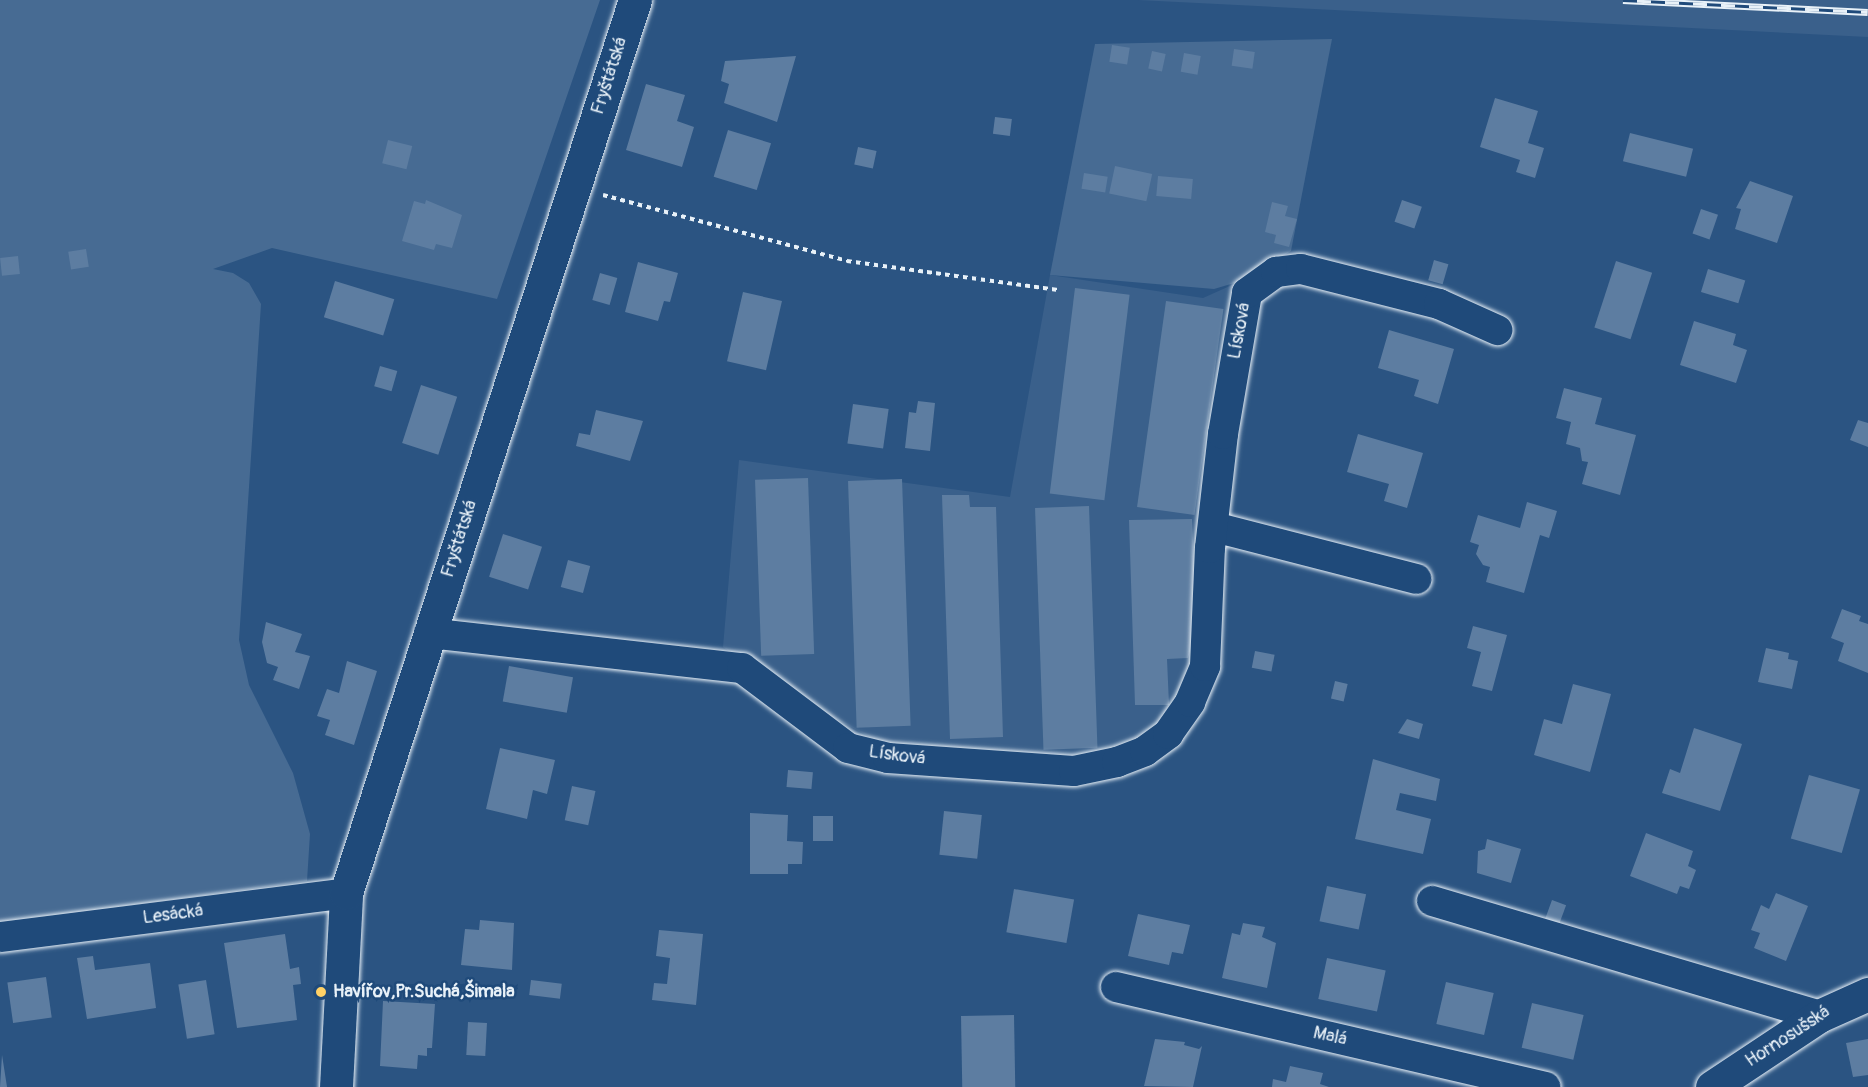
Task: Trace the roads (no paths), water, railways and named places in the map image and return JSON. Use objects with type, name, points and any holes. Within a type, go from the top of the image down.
[{"type":"street","name":"Fryštátská","points":[[336,1087],[346,893],[635,0]]},
{"type":"street","name":"Lísková","points":[[429,633],[742,668],[849,748],[888,758],[1074,771],[1117,762],[1146,750],[1168,734],[1190,702],[1205,666],[1214,527],[1239,328],[1247,293],[1260,281],[1276,272],[1301,269],[1439,304],[1497,330]]},
{"type":"street","points":[[1214,527],[1416,579]]},
{"type":"street","name":"Lesácká","points":[[0,937],[346,893]]},
{"type":"street","points":[[1432,901],[1819,1016]]},
{"type":"street","name":"Malá","points":[[1116,987],[1545,1087]]},
{"type":"street","name":"Hornosušská","points":[[1720,1084],[1819,1016],[1868,994]]},
{"type":"railway","points":[[1623,0],[1868,12]]},
{"type":"place","name":"Havířov,Pr.Suchá,Šimala","points":[[321,992]]}]
